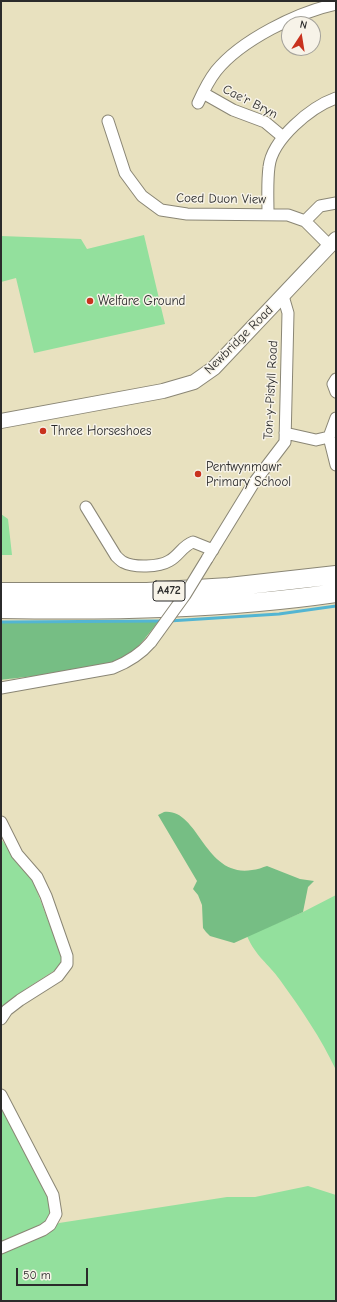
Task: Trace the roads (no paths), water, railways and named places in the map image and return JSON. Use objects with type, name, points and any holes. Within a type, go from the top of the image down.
[{"type":"main road","name":"A472","points":[[1,592],[147,592],[229,588],[336,575]]},
{"type":"main road","name":"A472","points":[[1,609],[110,609],[189,606],[304,598],[336,593]]},
{"type":"street","name":"Cae'r Bryn","points":[[284,137],[265,122],[200,98],[217,70],[247,43],[285,22],[336,4]]},
{"type":"street","name":"Cae'r Bryn","points":[[268,214],[269,166],[274,149],[298,123],[322,103],[336,98]]},
{"type":"street","name":"Coed Duon View","points":[[108,121],[125,173],[142,196],[161,210],[187,214],[288,215],[305,222],[333,242]]},
{"type":"street","points":[[305,222],[320,206],[336,204]]},
{"type":"street","name":"Newbridge Road","points":[[1,421],[163,391],[194,382],[214,368],[333,242]]},
{"type":"street","name":"Ton-y-Pistyll Road","points":[[1,688],[113,668],[141,653],[151,642],[185,595],[253,484],[285,442],[288,312],[283,296]]},
{"type":"street","points":[[336,379],[333,384],[336,392]]},
{"type":"street","points":[[336,418],[329,437],[336,466]]},
{"type":"street","points":[[285,433],[316,440],[329,437]]},
{"type":"street","points":[[86,506],[116,556],[123,562],[134,565],[161,565],[171,560],[185,544],[193,542],[210,554]]},
{"type":"street","points":[[1,822],[18,854],[37,877],[46,896],[67,956],[67,964],[58,976],[20,1000],[1,1019]]},
{"type":"street","points":[[1,1095],[53,1195],[56,1214],[50,1225],[43,1230],[1,1248]]},
{"type":"waterway","points":[[169,621],[279,614],[336,606]]},
{"type":"waterway","points":[[1,622],[163,621]]},
{"type":"place","name":"Welfare Ground","points":[[90,301]]},
{"type":"place","name":"Three Horseshoes","points":[[43,431]]},
{"type":"place","name":"Pentwynmawr Primary School","points":[[198,474]]}]
